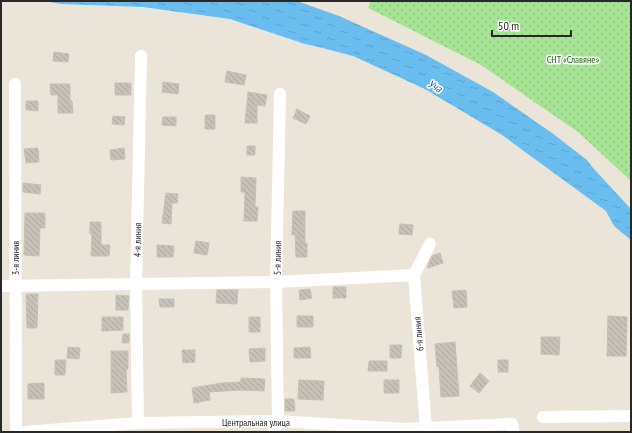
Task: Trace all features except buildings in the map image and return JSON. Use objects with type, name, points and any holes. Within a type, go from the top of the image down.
[{"type":"street","name":"4-я линия","points":[[138,423],[136,284],[141,56]]},
{"type":"street","name":"3-я линия","points":[[15,84],[16,432]]},
{"type":"street","name":"5-я линия","points":[[276,427],[276,282],[280,94]]},
{"type":"street","points":[[1,286],[276,282],[414,275],[430,244]]},
{"type":"street","name":"6-я линия","points":[[414,275],[426,429]]},
{"type":"street","points":[[543,416],[631,416]]},
{"type":"street","name":"Центральная улица","points":[[25,432],[138,423],[170,428],[276,427],[405,430],[512,428]]},
{"type":"green space","name":"СНТ «Славяне»","points":[[371,1],[631,1],[631,181],[578,132],[481,65],[368,8]]},
{"type":"water","name":"Уча","points":[[43,1],[297,1],[339,16],[426,55],[493,92],[552,133],[587,160],[631,209],[631,240],[614,226],[606,211],[502,135],[425,89],[353,56],[305,44],[230,19],[143,7],[62,4]]}]
